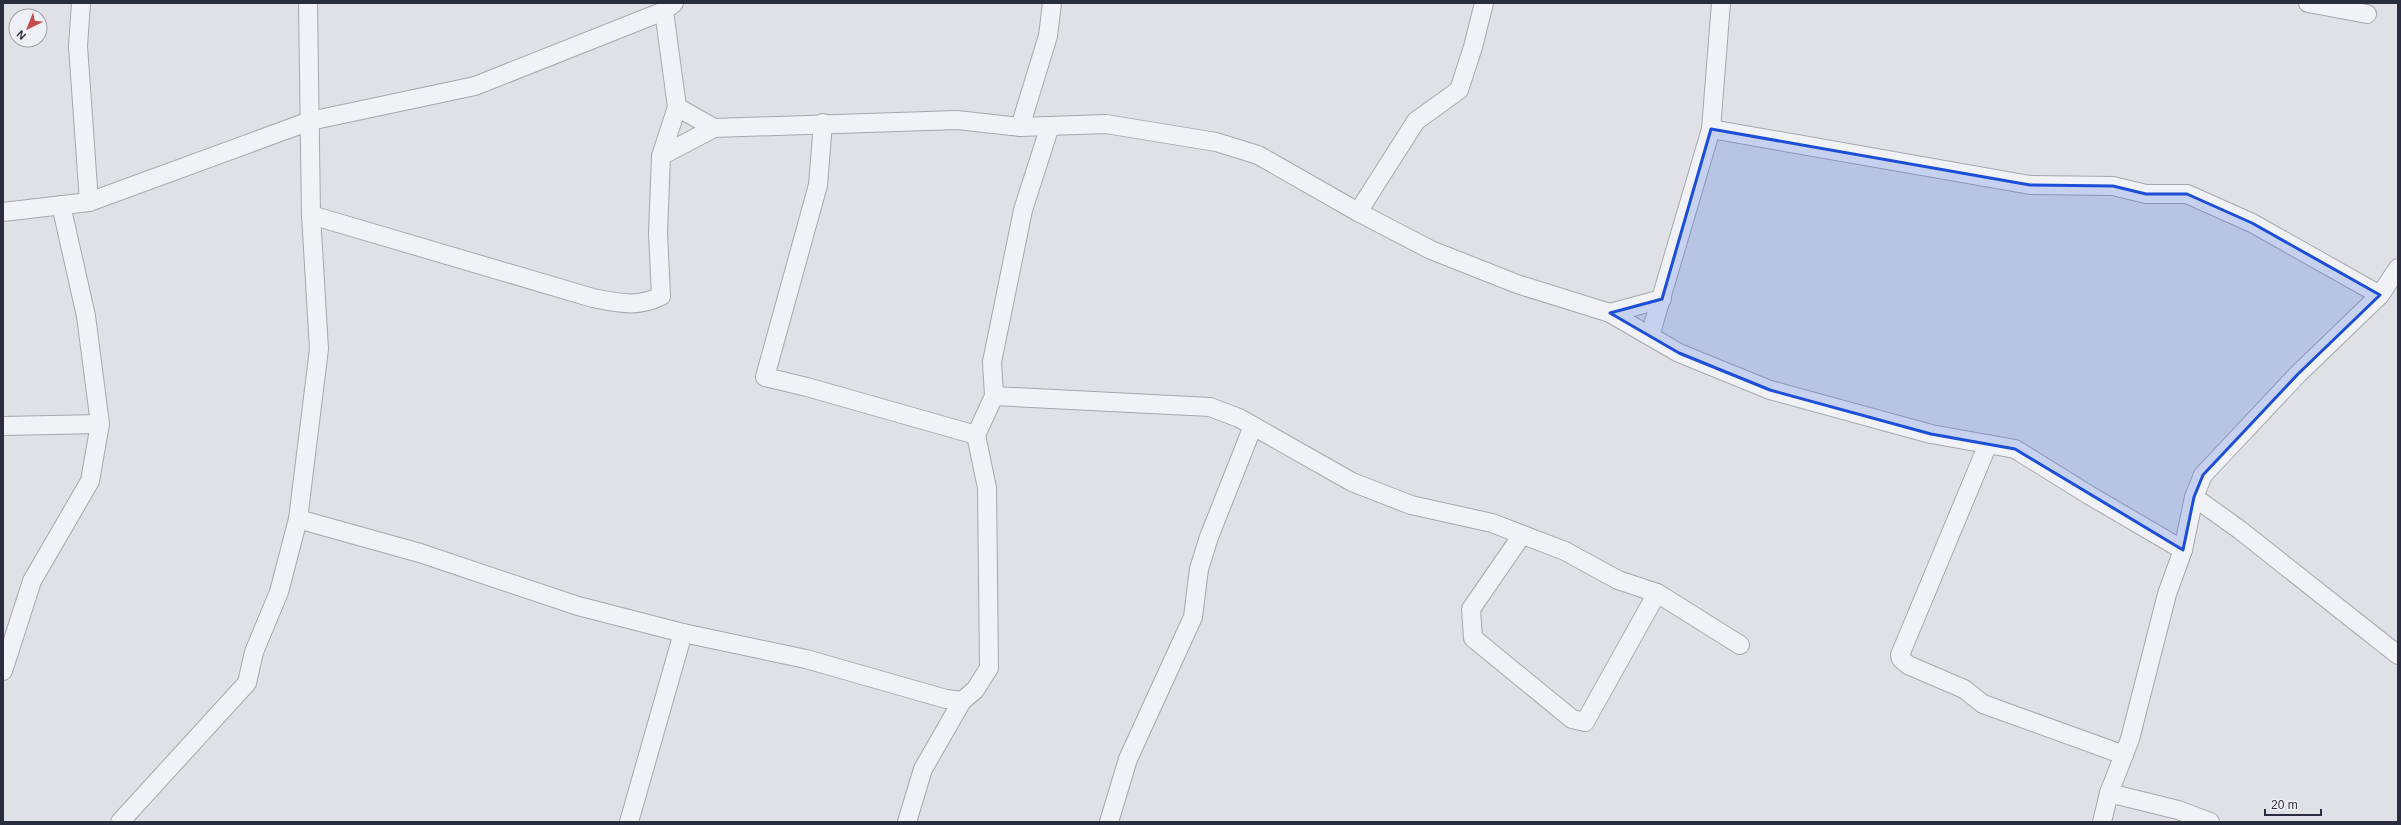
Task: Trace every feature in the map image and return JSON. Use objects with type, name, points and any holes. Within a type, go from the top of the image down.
[{"type":"street","points":[[81,3],[78,46],[89,202]]},
{"type":"street","points":[[120,822],[247,683],[254,652],[279,592],[298,519],[319,349],[311,215],[308,3]]},
{"type":"street","points":[[1020,127],[1048,36],[1052,3]]},
{"type":"street","points":[[1358,212],[1416,121],[1459,90],[1473,47],[1484,3]]},
{"type":"street","points":[[1650,336],[1711,129],[1721,3]]},
{"type":"street","points":[[2308,3],[2367,14]]},
{"type":"street","points":[[3,212],[89,202],[310,121],[475,86],[669,7],[677,107],[661,156],[658,233],[661,296],[646,303],[621,303],[593,298],[311,215]]},
{"type":"street","points":[[677,107],[714,128],[738,129],[823,123],[957,120],[1020,127],[1106,124],[1216,142],[1258,155],[1358,212],[1431,250],[1517,284],[1610,313],[1679,353],[1770,390],[1931,434],[2014,449],[2028,456],[2088,495],[2183,550]]},
{"type":"street","points":[[823,123],[818,185],[765,377],[806,387],[976,435]]},
{"type":"street","points":[[907,822],[923,769],[962,701],[975,690],[989,668],[987,488],[976,435],[994,396],[992,362],[996,339],[1023,210],[1050,126]]},
{"type":"street","points":[[661,156],[714,128]]},
{"type":"street","points":[[1711,129],[2030,184],[2112,186],[2146,194],[2186,194],[2252,223],[2380,295]]},
{"type":"street","points":[[3,671],[32,581],[90,481],[100,424],[86,316],[61,206]]},
{"type":"street","points":[[2102,822],[2109,793],[2124,755],[2167,594],[2183,550],[2194,497],[2203,475],[2298,374],[2380,295],[2398,268]]},
{"type":"street","points":[[1610,313],[1662,298]]},
{"type":"street","points":[[994,396],[1210,407],[1252,426],[1352,482],[1411,505],[1492,523],[1565,551],[1618,580],[1657,593],[1740,645]]},
{"type":"street","points":[[3,426],[100,424]]},
{"type":"street","points":[[1109,822],[1128,760],[1193,617],[1199,569],[1252,426]]},
{"type":"street","points":[[1988,444],[1900,655],[1901,659],[1908,665],[1964,690],[1983,704],[2124,755]]},
{"type":"street","points":[[2194,497],[2240,530],[2398,655]]},
{"type":"street","points":[[298,519],[420,553],[578,606],[682,633],[806,659],[946,699],[962,701]]},
{"type":"street","points":[[1522,535],[1471,609],[1473,638],[1572,719],[1585,722],[1657,593]]},
{"type":"street","points":[[629,822],[682,633]]},
{"type":"street","points":[[2109,793],[2178,810],[2210,822]]},
{"type":"highlighted area","points":[[1711,129],[2030,185],[2113,186],[2146,194],[2187,194],[2252,223],[2380,295],[2298,374],[2203,475],[2194,497],[2183,550],[2015,449],[1931,434],[1770,390],[1679,353],[1610,313],[1662,299]]}]
